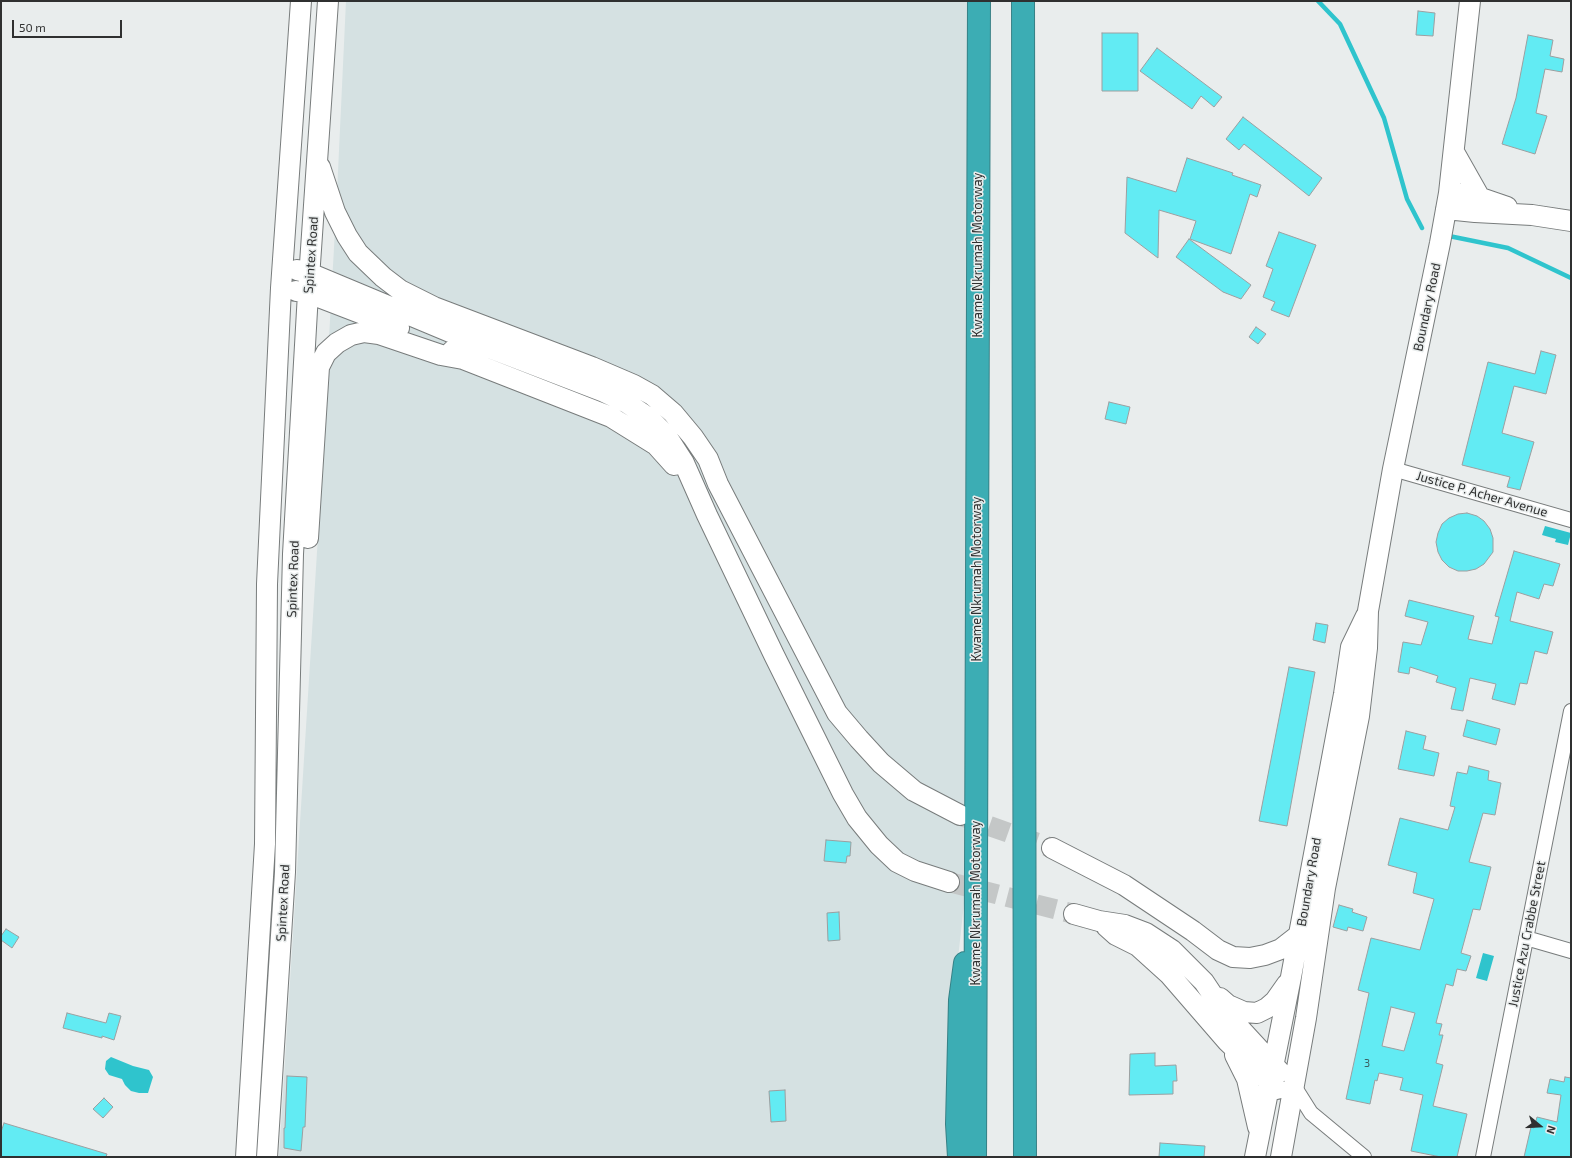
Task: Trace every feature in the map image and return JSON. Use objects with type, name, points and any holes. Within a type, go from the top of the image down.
[{"type":"highway","name":"Kwame Nkrumah Motorway","points":[[975,1157],[979,1]]},
{"type":"highway","points":[[1023,1],[1025,1157]]},
{"type":"highway","points":[[959,1157],[957,1124],[960,1000],[968,937],[976,911]]},
{"type":"main road","name":"Spintex Road","points":[[246,1157],[265,844],[267,584],[281,288],[301,1]]},
{"type":"main road","name":"Spintex Road","points":[[267,1157],[285,872],[293,554],[309,273],[328,1]]},
{"type":"main road","name":"Boundary Road","points":[[1281,1157],[1306,1018],[1325,888],[1359,716],[1367,648],[1368,611],[1393,469],[1447,201],[1454,152],[1470,1]]},
{"type":"main road","points":[[1454,152],[1478,205]]},
{"type":"main road","points":[[318,158],[335,212],[347,236],[358,253],[383,277],[400,290],[434,307],[634,385],[652,395],[673,414],[693,437],[708,460],[718,484],[838,713],[881,763],[914,791],[960,815]]},
{"type":"main road","points":[[1447,201],[1472,195],[1478,205]]},
{"type":"main road","points":[[1442,230],[1478,205],[1571,221]]},
{"type":"main road","points":[[283,267],[309,273],[479,344],[604,392],[627,403],[649,418],[666,435],[684,464],[843,794],[857,818],[879,846],[897,862],[915,871],[949,882]]},
{"type":"main road","points":[[281,288],[308,293],[444,346],[463,359],[611,417],[656,445],[695,489]]},
{"type":"main road","points":[[290,686],[302,622],[319,367],[326,353],[337,343],[351,335],[364,332],[379,334],[441,356],[463,359]]},
{"type":"main road","points":[[745,593],[755,555]]},
{"type":"main road","name":"Boundary Road","points":[[1255,1157],[1271,1073],[1292,977],[1344,694],[1351,646],[1368,611]]},
{"type":"main road","points":[[1052,848],[1124,884],[1218,950],[1233,957],[1250,958],[1265,955],[1281,949],[1299,934]]},
{"type":"main road","points":[[1074,914],[1099,921],[1125,925],[1146,933],[1172,950],[1204,982],[1222,1009],[1271,1073],[1292,1095]]},
{"type":"main road","points":[[1099,921],[1116,935],[1138,946],[1170,974],[1227,1041],[1247,1079],[1259,1134]]},
{"type":"main road","points":[[1210,990],[1228,1005],[1244,1012],[1257,1013],[1267,1008],[1275,1001],[1292,977]]},
{"type":"main road","points":[[1227,1041],[1271,1073]]},
{"type":"street","name":"Justice P. Acher Avenue","points":[[1393,469],[1571,520]]},
{"type":"street","name":"Justice Azu Crabbe Street","points":[[1483,1157],[1526,938],[1568,738],[1571,711]]},
{"type":"street","points":[[1526,938],[1571,951]]},
{"type":"street","points":[[1292,1095],[1364,1157]]},
{"type":"shaded area","points":[[346,1],[973,1],[971,839],[952,1014],[950,1157],[279,1157],[319,520]]},
{"type":"water","points":[[1545,526],[1571,533],[1568,545],[1555,542],[1556,539],[1542,535]]},
{"type":"water","points":[[1483,953],[1494,956],[1487,981],[1476,978]]},
{"type":"water","points":[[111,1057],[133,1066],[149,1070],[153,1077],[148,1093],[131,1091],[122,1079],[109,1075],[105,1069],[106,1061]]},
{"type":"building","points":[[1418,11],[1435,13],[1433,36],[1416,35]]},
{"type":"building","points":[[1102,33],[1138,33],[1138,91],[1102,91]]},
{"type":"building","points":[[1528,35],[1553,40],[1550,56],[1564,59],[1562,72],[1545,69],[1536,113],[1547,116],[1535,154],[1502,144],[1516,98]]},
{"type":"building","points":[[1157,48],[1222,97],[1214,107],[1201,96],[1192,109],[1140,71]]},
{"type":"building","points":[[1243,117],[1322,178],[1309,196],[1244,144],[1239,150],[1226,139]]},
{"type":"building","points":[[1187,158],[1233,173],[1232,175],[1261,185],[1257,197],[1250,194],[1231,254],[1190,239],[1196,221],[1159,210],[1158,258],[1125,233],[1127,177],[1176,192]]},
{"type":"building","points":[[1279,232],[1316,245],[1289,317],[1271,310],[1275,302],[1263,297],[1273,269],[1266,266]]},
{"type":"building","points":[[1189,239],[1251,285],[1241,299],[1223,292],[1176,257]]},
{"type":"building","points":[[1256,327],[1266,334],[1258,344],[1249,337]]},
{"type":"building","points":[[1541,351],[1556,355],[1546,394],[1514,386],[1502,433],[1534,442],[1520,490],[1507,487],[1510,477],[1462,465],[1488,362],[1535,374]]},
{"type":"building","points":[[1109,402],[1130,407],[1126,424],[1105,419]]},
{"type":"building","points":[[1467,513],[1477,516],[1484,521],[1490,529],[1493,538],[1493,552],[1484,564],[1476,569],[1458,571],[1449,567],[1442,560],[1438,552],[1436,542],[1442,524],[1449,518],[1458,514]]},
{"type":"building","points":[[1514,551],[1560,564],[1553,586],[1544,584],[1539,599],[1517,592],[1510,621],[1553,632],[1547,654],[1535,651],[1527,684],[1520,683],[1515,705],[1492,699],[1496,684],[1470,678],[1463,711],[1451,709],[1456,688],[1436,682],[1438,676],[1410,667],[1409,674],[1398,672],[1403,642],[1421,645],[1428,622],[1405,616],[1409,600],[1474,616],[1468,639],[1492,644],[1499,617],[1495,616]]},
{"type":"building","points":[[1316,623],[1328,625],[1325,643],[1313,640]]},
{"type":"building","points":[[1289,667],[1315,672],[1287,826],[1259,821]]},
{"type":"building","points":[[1467,720],[1500,729],[1496,745],[1463,736]]},
{"type":"building","points":[[1406,731],[1426,736],[1423,749],[1439,753],[1434,776],[1398,769]]},
{"type":"building","points":[[1469,766],[1489,771],[1488,780],[1501,783],[1495,815],[1483,813],[1469,862],[1491,867],[1480,910],[1473,909],[1461,953],[1471,956],[1466,971],[1457,969],[1453,986],[1446,984],[1436,1023],[1442,1024],[1439,1035],[1443,1035],[1436,1063],[1443,1065],[1433,1106],[1467,1114],[1457,1157],[1441,1157],[1411,1151],[1423,1095],[1400,1090],[1403,1078],[1379,1073],[1377,1081],[1375,1080],[1370,1104],[1346,1099],[1369,993],[1358,990],[1371,938],[1420,950],[1434,899],[1413,893],[1417,873],[1388,865],[1400,818],[1448,830],[1455,807],[1450,806],[1457,772],[1467,774]],"holes":[[[1391,1007],[1415,1013],[1404,1051],[1382,1046]]]},
{"type":"building","points":[[826,840],[851,842],[850,856],[847,856],[846,863],[824,861]]},
{"type":"building","points":[[1339,905],[1353,909],[1352,912],[1367,917],[1363,931],[1348,927],[1347,931],[1333,927]]},
{"type":"building","points":[[839,912],[840,940],[828,941],[827,913]]},
{"type":"building","points":[[6,929],[19,937],[12,948],[1,940],[1,936]]},
{"type":"building","points":[[67,1013],[106,1023],[109,1013],[121,1016],[114,1040],[63,1028]]},
{"type":"building","points":[[1155,1053],[1155,1066],[1176,1065],[1177,1081],[1173,1081],[1173,1094],[1129,1095],[1130,1054]]},
{"type":"building","points":[[287,1076],[307,1077],[305,1127],[303,1127],[301,1151],[284,1148]]},
{"type":"building","points":[[1565,1077],[1571,1078],[1571,1157],[1524,1157],[1531,1127],[1534,1128],[1537,1117],[1557,1122],[1561,1095],[1547,1093],[1550,1079],[1564,1082]]},
{"type":"building","points":[[785,1090],[786,1121],[771,1122],[769,1091]]},
{"type":"building","points":[[104,1098],[113,1107],[103,1118],[93,1109]]},
{"type":"building","points":[[4,1123],[107,1154],[106,1157],[1,1157],[1,1132]]},
{"type":"building","points":[[1160,1143],[1205,1146],[1204,1157],[1159,1157]]},
{"type":"waterway","points":[[1318,1],[1340,24],[1384,118],[1407,199],[1422,228]]},
{"type":"waterway","points":[[1449,236],[1508,248],[1571,278]]},
{"type":"tunnel","points":[[961,816],[1052,848]]},
{"type":"tunnel","points":[[949,882],[1074,914]]}]
